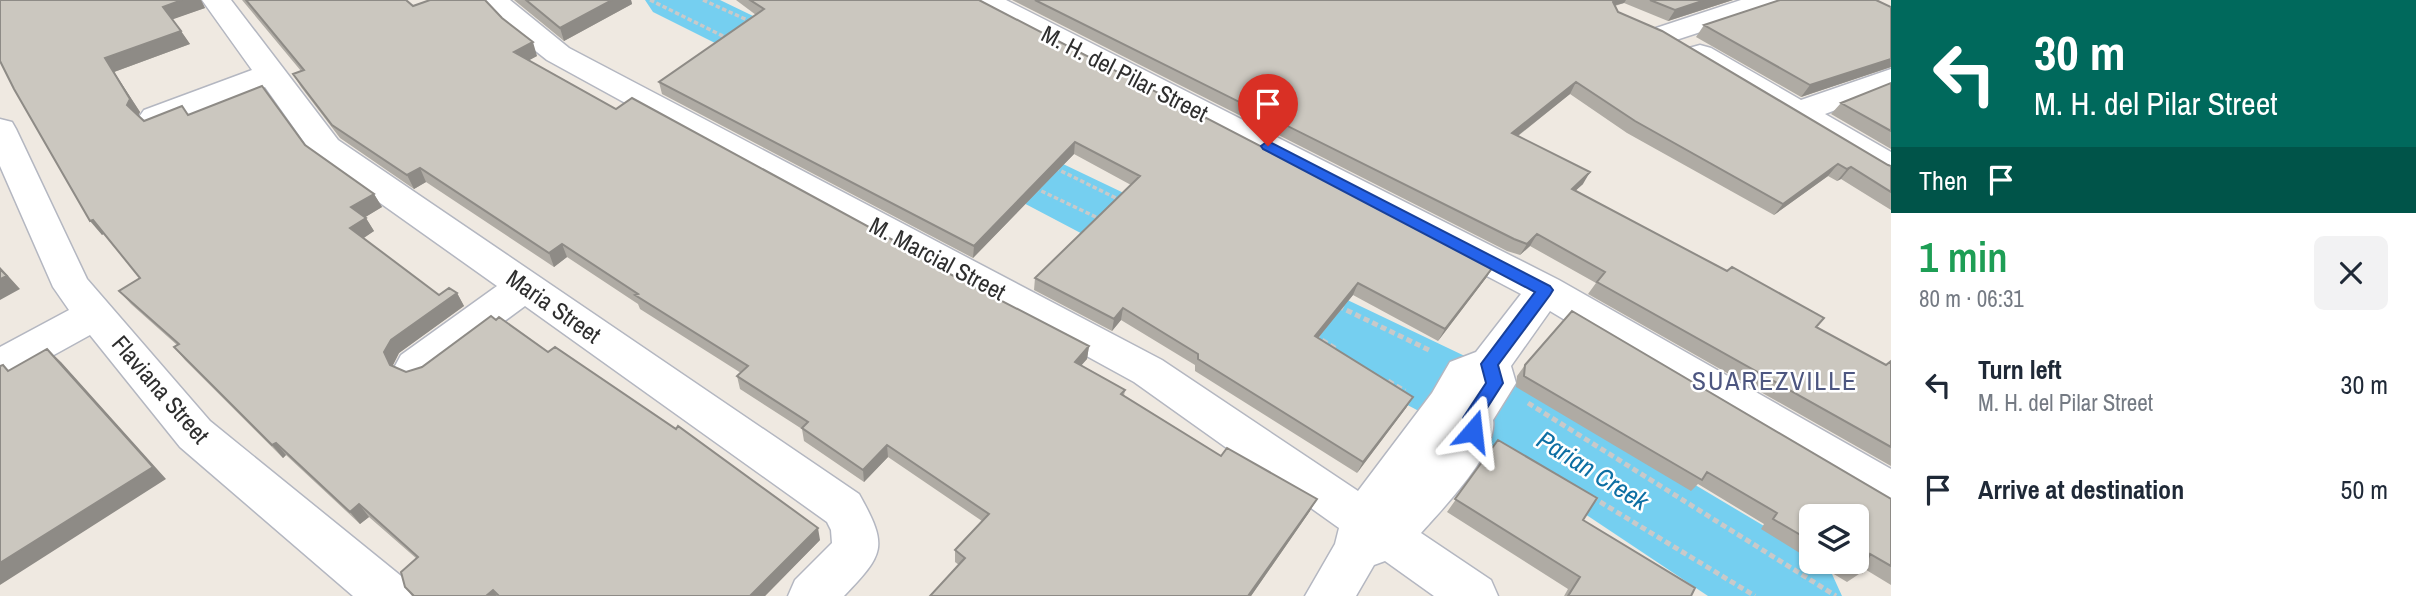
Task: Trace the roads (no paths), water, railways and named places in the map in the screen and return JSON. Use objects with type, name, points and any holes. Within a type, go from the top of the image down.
[{"type":"street","name":"Maria Street","points":[[216,0],[326,148],[844,508],[855,528],[856,551],[812,596]]},
{"type":"street","name":"M. Marcial Street","points":[[494,0],[518,23],[558,54],[1148,371],[1371,533],[1474,596]]},
{"type":"street","points":[[1770,0],[1655,29],[1891,167]]},
{"type":"street","name":"M. H. del Pilar Street","points":[[996,2],[1545,290],[1891,492]]},
{"type":"street","points":[[155,117],[271,74]]},
{"type":"street","points":[[1800,112],[1891,78]]},
{"type":"street","name":"Flaviana Street","points":[[5,152],[72,287],[195,434],[389,596]]},
{"type":"street","points":[[415,366],[524,286]]},
{"type":"street","points":[[1329,596],[1371,533],[1452,467],[1473,431],[1471,389],[1545,290]]},
{"type":"street","points":[[0,366],[95,314]]},
{"type":"waterway","name":"Parian Creek","points":[[674,0],[831,77]]},
{"type":"waterway","name":"Parian Creek","points":[[947,135],[1505,415],[1792,596]]},
{"type":"district","name":"SUAREZVILLE","points":[[1775,380]]}]
